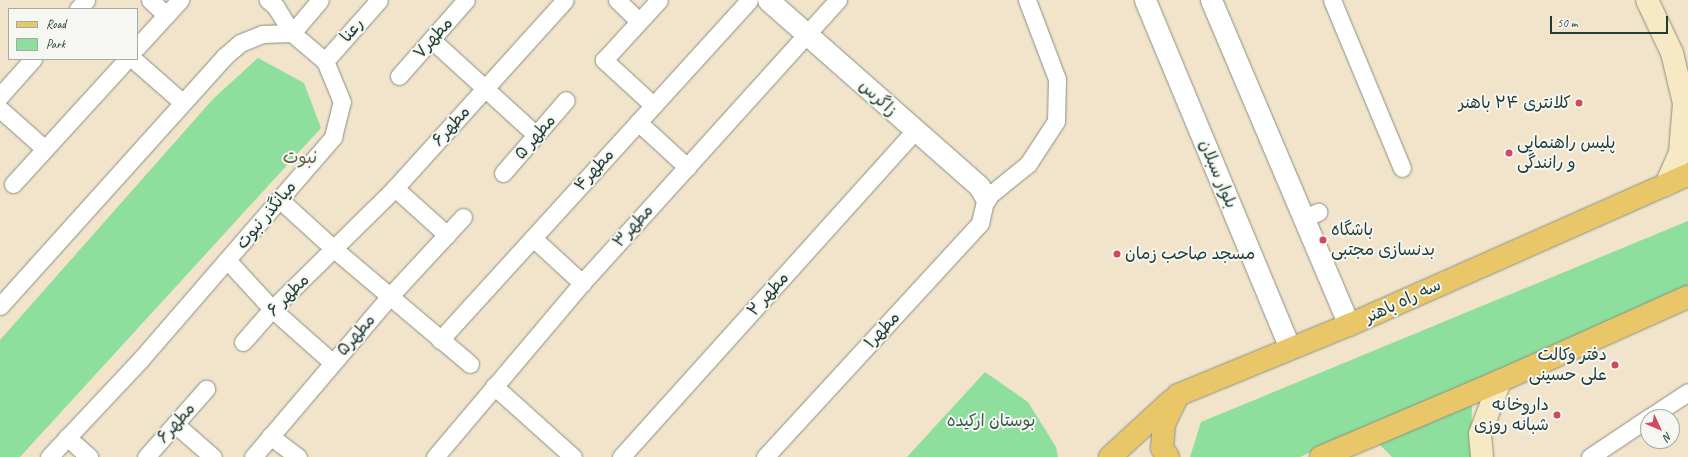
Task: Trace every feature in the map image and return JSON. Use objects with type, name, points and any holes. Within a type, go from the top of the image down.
[{"type":"main road","points":[[1647,0],[1672,53],[1686,105],[1680,153],[1666,185]]},
{"type":"main road","name":"سه راه باهنر","points":[[1110,457],[1178,395],[1349,325],[1688,175]]},
{"type":"main road","points":[[1331,455],[1688,297]]},
{"type":"main road","points":[[1482,457],[1480,434],[1500,381]]},
{"type":"main road","points":[[1168,457],[1162,448],[1164,424],[1178,395]]},
{"type":"street","points":[[150,0],[166,15]]},
{"type":"street","points":[[138,47],[180,0]]},
{"type":"street","name":"میانگذر نبوت","points":[[48,457],[141,359],[333,137],[342,102],[325,61],[292,33],[276,7],[268,0]]},
{"type":"street","points":[[0,306],[224,57],[240,43],[262,34],[292,33],[320,0]]},
{"type":"street","name":"رعنا","points":[[325,61],[379,0]]},
{"type":"street","name":"مطهر۷","points":[[399,76],[466,0]]},
{"type":"street","name":"مطهر۶","points":[[334,249],[395,188],[565,0]]},
{"type":"street","points":[[617,0],[640,21]]},
{"type":"street","points":[[653,105],[604,60],[659,0]]},
{"type":"street","name":"مطهر۴","points":[[440,340],[749,0]]},
{"type":"street","name":"زاگرس","points":[[768,0],[979,186],[986,198]]},
{"type":"street","name":"مطهر۳","points":[[435,457],[582,283],[838,0]]},
{"type":"street","points":[[986,198],[1028,164],[1056,121],[1057,79],[1026,0]]},
{"type":"street","name":"بلوار سبلان","points":[[1145,0],[1290,348]]},
{"type":"street","points":[[1211,0],[1311,215],[1349,325]]},
{"type":"street","points":[[1332,0],[1402,168]]},
{"type":"street","points":[[432,40],[536,135]]},
{"type":"street","points":[[0,96],[32,60]]},
{"type":"street","points":[[13,184],[125,60]]},
{"type":"street","points":[[134,60],[182,102]]},
{"type":"street","name":"مطهر ۵","points":[[503,173],[566,100]]},
{"type":"street","points":[[0,109],[45,149]]},
{"type":"street","points":[[638,122],[687,167]]},
{"type":"street","name":"مطهر ۲","points":[[622,457],[915,131]]},
{"type":"street","points":[[395,188],[446,235]]},
{"type":"street","name":"مطهر۱","points":[[765,457],[980,223],[986,198]]},
{"type":"street","points":[[279,199],[389,297],[470,364]]},
{"type":"street","name":"مطهر۵","points":[[253,457],[332,362],[389,297],[463,217]]},
{"type":"street","points":[[533,238],[582,283]]},
{"type":"street","name":"مطهر ۶","points":[[243,342],[272,309],[334,249]]},
{"type":"street","points":[[227,260],[272,309],[332,362]]},
{"type":"street","points":[[494,386],[573,457]]},
{"type":"street","name":"مطهر۶","points":[[146,457],[206,389]]},
{"type":"street","points":[[1662,409],[1688,392]]},
{"type":"street","points":[[175,424],[213,457]]},
{"type":"street","points":[[1590,457],[1640,424]]},
{"type":"street","points":[[270,436],[298,457]]},
{"type":"street","points":[[68,437],[89,457]]},
{"type":"green space","points":[[258,58],[304,83],[321,128],[20,457],[0,457],[0,340],[213,99]]},
{"type":"green space","points":[[1688,221],[1688,292],[1353,433],[1300,457],[1190,457],[1201,422]]},
{"type":"green space","name":"بوستان ارکیده","points":[[985,372],[1028,402],[1056,447],[1058,457],[907,457]]},
{"type":"green space","points":[[1472,404],[1471,457],[1392,457],[1379,444]]},
{"type":"place","name":"کلانتری ۲۴ باهنر","points":[[1579,103]]},
{"type":"place","name":"پلیس راهنمایی و رانندگی","points":[[1509,153]]},
{"type":"place","name":"باشگاه بدنسازی مجتبی","points":[[1323,240]]},
{"type":"place","name":"مسجد صاحب زمان","points":[[1117,254]]},
{"type":"place","name":"دفتر وکالت علی حسینی","points":[[1615,365]]},
{"type":"place","name":"داروخانه شبانه روزی","points":[[1557,415]]},
{"type":"district","name":"نبوت","points":[[300,157]]}]
